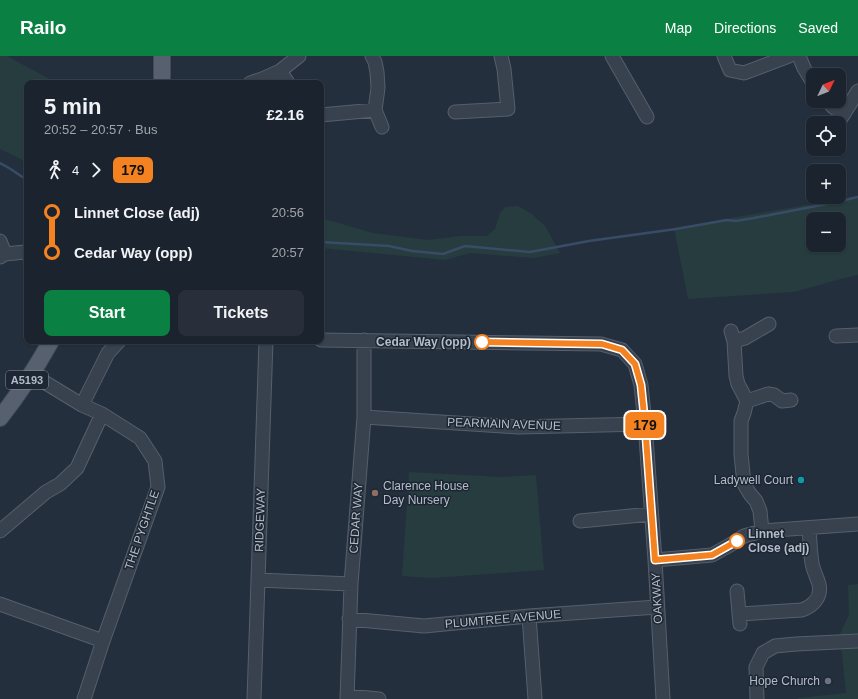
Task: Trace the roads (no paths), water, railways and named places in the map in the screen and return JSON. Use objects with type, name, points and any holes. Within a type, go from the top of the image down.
[{"type":"main road","points":[[162,56],[162,80]]},
{"type":"main road","name":"A5193","points":[[0,418],[15,399],[49,344]]},
{"type":"street","points":[[259,80],[280,71],[299,56]]},
{"type":"street","points":[[372,56],[377,72],[378,88],[375,110],[382,127]]},
{"type":"street","points":[[455,112],[508,109],[504,69],[501,56]]},
{"type":"street","points":[[612,56],[647,117]]},
{"type":"street","points":[[724,56],[730,70],[744,73],[789,56]]},
{"type":"street","points":[[799,56],[806,71]]},
{"type":"street","points":[[280,71],[286,80]]},
{"type":"street","points":[[842,116],[858,91]]},
{"type":"street","points":[[324,115],[375,110]]},
{"type":"street","points":[[0,241],[3,255],[24,252]]},
{"type":"street","points":[[762,531],[760,512],[756,502],[744,484],[741,421],[747,401],[738,384],[736,376],[732,336],[745,338],[766,330]]},
{"type":"street","points":[[836,336],[858,336]]},
{"type":"street","name":"OAKWAY","points":[[324,340],[602,344],[622,350],[635,364],[641,385],[655,560],[663,699]]},
{"type":"street","name":"CEDAR WAY","points":[[364,340],[364,417],[351,584],[347,697],[379,699]]},
{"type":"street","points":[[82,405],[108,353],[116,344]]},
{"type":"street","name":"RIDGEWAY","points":[[254,699],[266,344]]},
{"type":"street","name":"THE PYGHTLE","points":[[31,374],[82,405],[102,414],[140,438],[155,461],[158,487],[84,699]]},
{"type":"street","points":[[747,401],[768,394],[774,395],[782,401],[791,400]]},
{"type":"street","points":[[0,531],[46,492],[60,484],[77,468],[102,414]]},
{"type":"street","name":"PEARMAIN AVENUE","points":[[364,417],[518,427],[645,424]]},
{"type":"street","points":[[580,521],[651,514]]},
{"type":"street","points":[[655,560],[712,555],[730,546],[744,536],[762,531],[858,524]]},
{"type":"street","points":[[737,591],[739,619],[802,610],[809,607],[816,601],[819,593],[819,585],[812,564],[809,528]]},
{"type":"street","points":[[258,580],[351,584]]},
{"type":"street","points":[[0,604],[103,641]]},
{"type":"street","name":"PLUMTREE AVENUE","points":[[349,619],[424,626],[529,616],[657,607]]},
{"type":"street","points":[[529,616],[535,699]]},
{"type":"street","points":[[757,699],[756,667],[763,653],[775,646],[858,641]]},
{"type":"waterway","points":[[0,163],[24,178]]},
{"type":"waterway","points":[[324,242],[389,246],[412,251],[443,254],[465,246],[530,252],[589,241],[676,229],[727,220],[736,221],[754,218],[858,197]]},
{"type":"place","name":"Cedar Way (opp)","points":[[482,342]]},
{"type":"place","name":"Ladywell Court","points":[[801,480]]},
{"type":"place","name":"Clarence House Day Nursery","points":[[375,493]]},
{"type":"place","name":"Linnet Close (adj)","points":[[737,541]]},
{"type":"place","name":"Hope Church","points":[[828,681]]}]
